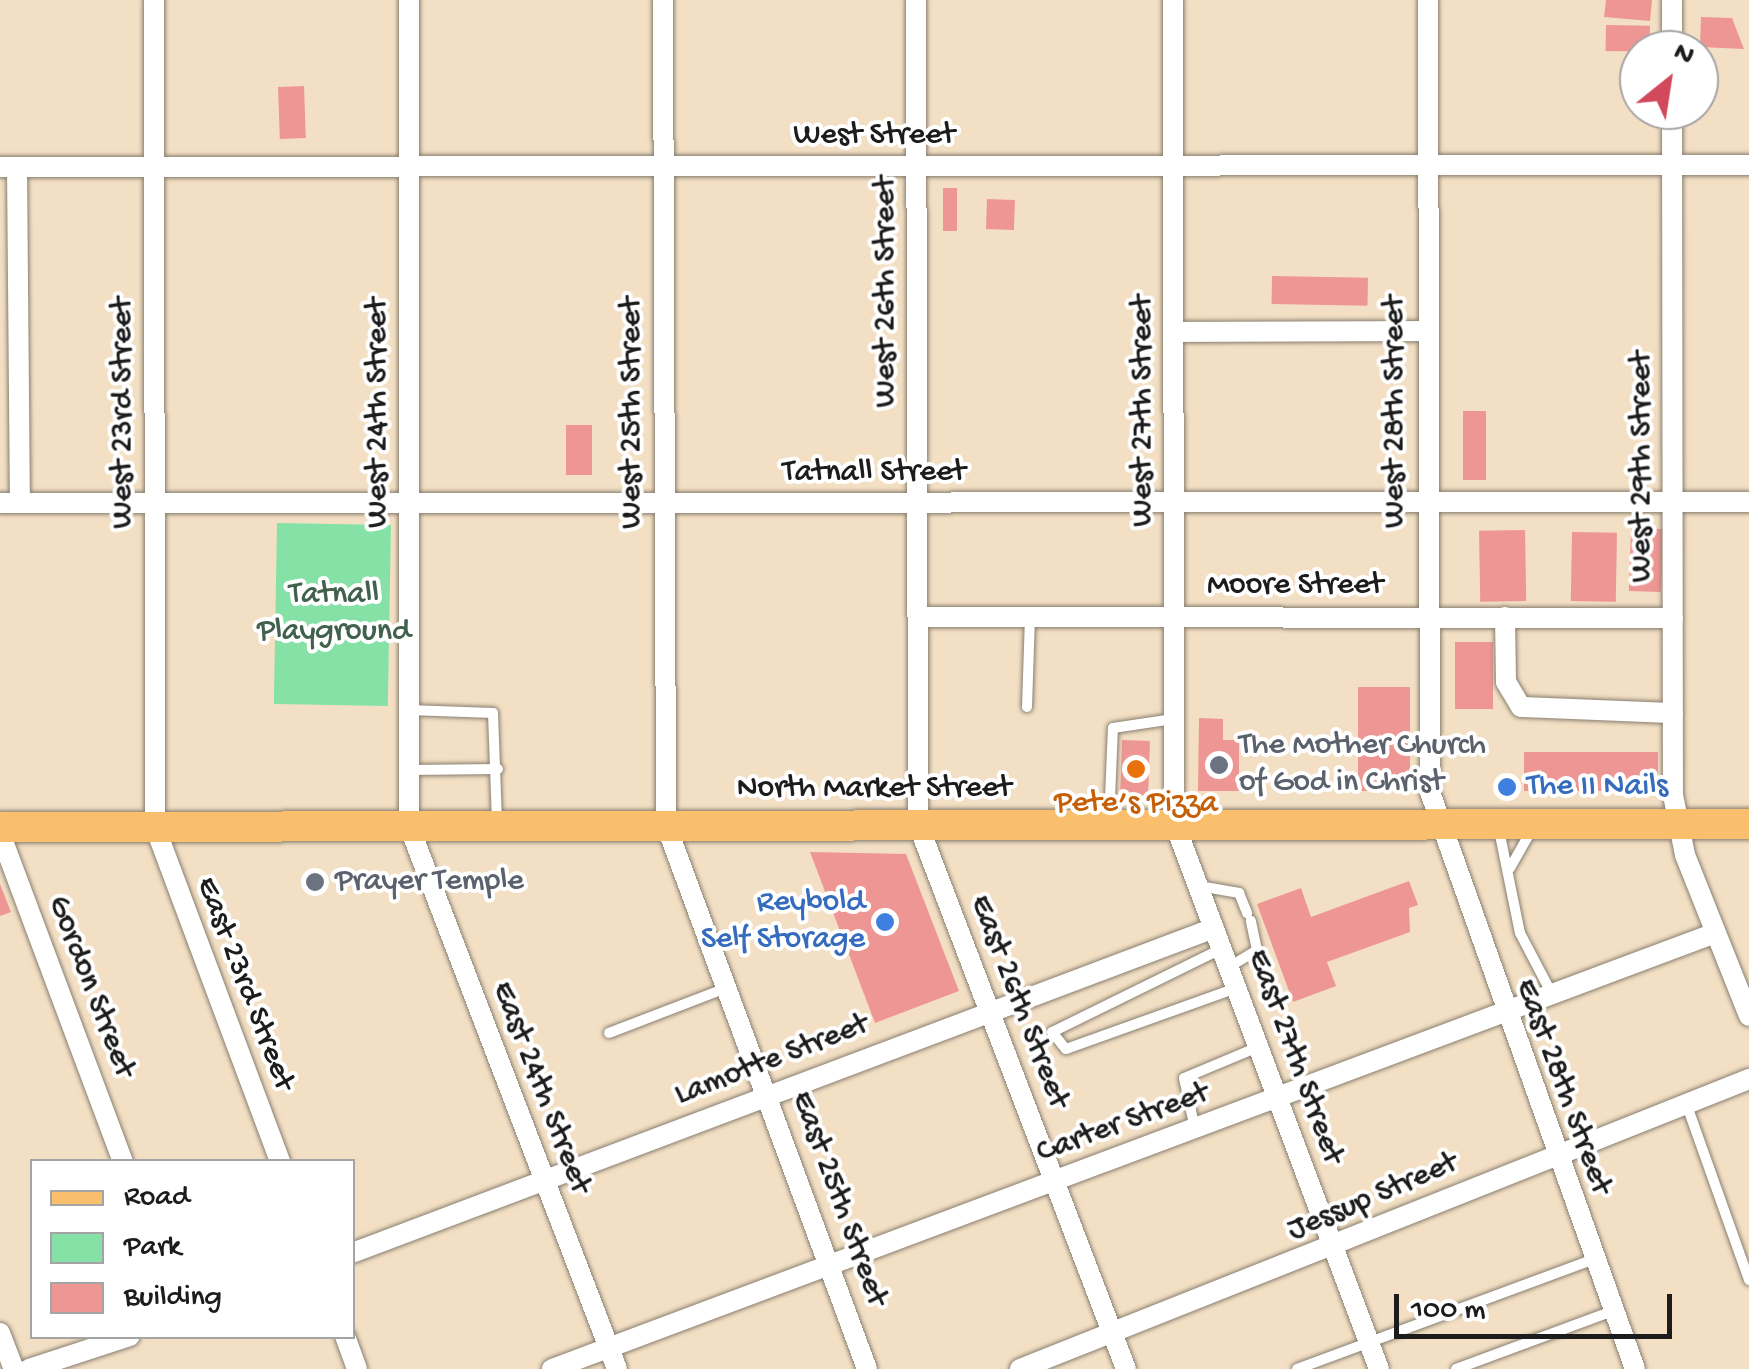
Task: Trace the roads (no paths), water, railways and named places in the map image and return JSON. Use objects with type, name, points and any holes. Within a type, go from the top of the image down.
[{"type":"main road","name":"North Market Street","points":[[0,830],[1109,822],[1749,824]]},
{"type":"street","name":"West 23rd Street","points":[[154,0],[155,827]]},
{"type":"street","name":"West 24th Street","points":[[408,0],[410,826]]},
{"type":"street","name":"West 25th Street","points":[[663,0],[666,826]]},
{"type":"street","name":"West 26th Street","points":[[916,0],[918,824]]},
{"type":"street","name":"West 27th Street","points":[[1172,0],[1174,822]]},
{"type":"street","name":"West 28th Street","points":[[1428,0],[1427,615],[1435,824]]},
{"type":"street","points":[[1672,0],[1672,30]]},
{"type":"street","name":"West 29th Street","points":[[1672,130],[1676,824],[1749,1016]]},
{"type":"street","name":"West Street","points":[[9,167],[1425,161],[1749,164]]},
{"type":"street","points":[[9,167],[10,504]]},
{"type":"street","points":[[1174,332],[1426,331]]},
{"type":"street","name":"Tatnall Street","points":[[10,504],[1749,502]]},
{"type":"street","name":"Moore Street","points":[[918,617],[1673,618]]},
{"type":"street","points":[[1506,617],[1506,682],[1521,707],[1673,714]]},
{"type":"street","name":"East 27th Street","points":[[1174,822],[1379,1369]]},
{"type":"street","name":"East 26th Street","points":[[918,824],[1126,1369]]},
{"type":"street","name":"East 28th Street","points":[[1435,824],[1635,1369]]},
{"type":"street","name":"East 24th Street","points":[[410,826],[617,1369]]},
{"type":"street","name":"East 25th Street","points":[[666,826],[867,1369]]},
{"type":"street","name":"East 23rd Street","points":[[155,827],[279,1159]]},
{"type":"street","name":"Gordon Street","points":[[0,830],[122,1159]]},
{"type":"street","name":"Lamotte Street","points":[[355,1252],[1214,928]]},
{"type":"street","name":"Carter Street","points":[[552,1369],[1503,1016],[1715,933]]},
{"type":"street","name":"Jessup Street","points":[[1020,1369],[1334,1248],[1554,1154],[1749,1080]]},
{"type":"street","points":[[0,1333],[14,1369]]},
{"type":"street","points":[[28,1369],[121,1339]]},
{"type":"street","points":[[346,1339],[356,1369]]},
{"type":"lane","points":[[1027,706],[1030,617]]},
{"type":"lane","points":[[410,710],[492,713],[498,769],[497,826]]},
{"type":"lane","points":[[1109,822],[1114,728],[1174,718]]},
{"type":"lane","points":[[410,770],[498,769]]},
{"type":"lane","points":[[1496,824],[1510,869],[1520,933],[1553,996]]},
{"type":"lane","points":[[1510,869],[1541,824]]},
{"type":"lane","points":[[1198,886],[1238,893],[1257,950],[1226,958],[1052,1032],[1066,1048],[1237,988]]},
{"type":"lane","points":[[609,1034],[728,988]]},
{"type":"lane","points":[[1195,1129],[1184,1078],[1258,1047]]},
{"type":"lane","points":[[1686,1104],[1749,1280]]},
{"type":"lane","points":[[1297,1369],[1594,1259]]},
{"type":"lane","points":[[1456,1369],[1613,1311]]},
{"type":"place","name":"The Mother Church of God in Christ","points":[[1219,765]]},
{"type":"place","name":"Pete’s Pizza","points":[[1136,769]]},
{"type":"place","name":"The II Nails","points":[[1507,787]]},
{"type":"place","name":"Prayer Temple","points":[[315,882]]},
{"type":"place","name":"Reybold Self Storage","points":[[885,922]]},
{"type":"park label","name":"Tatnall Playground","points":[[334,614]]}]
